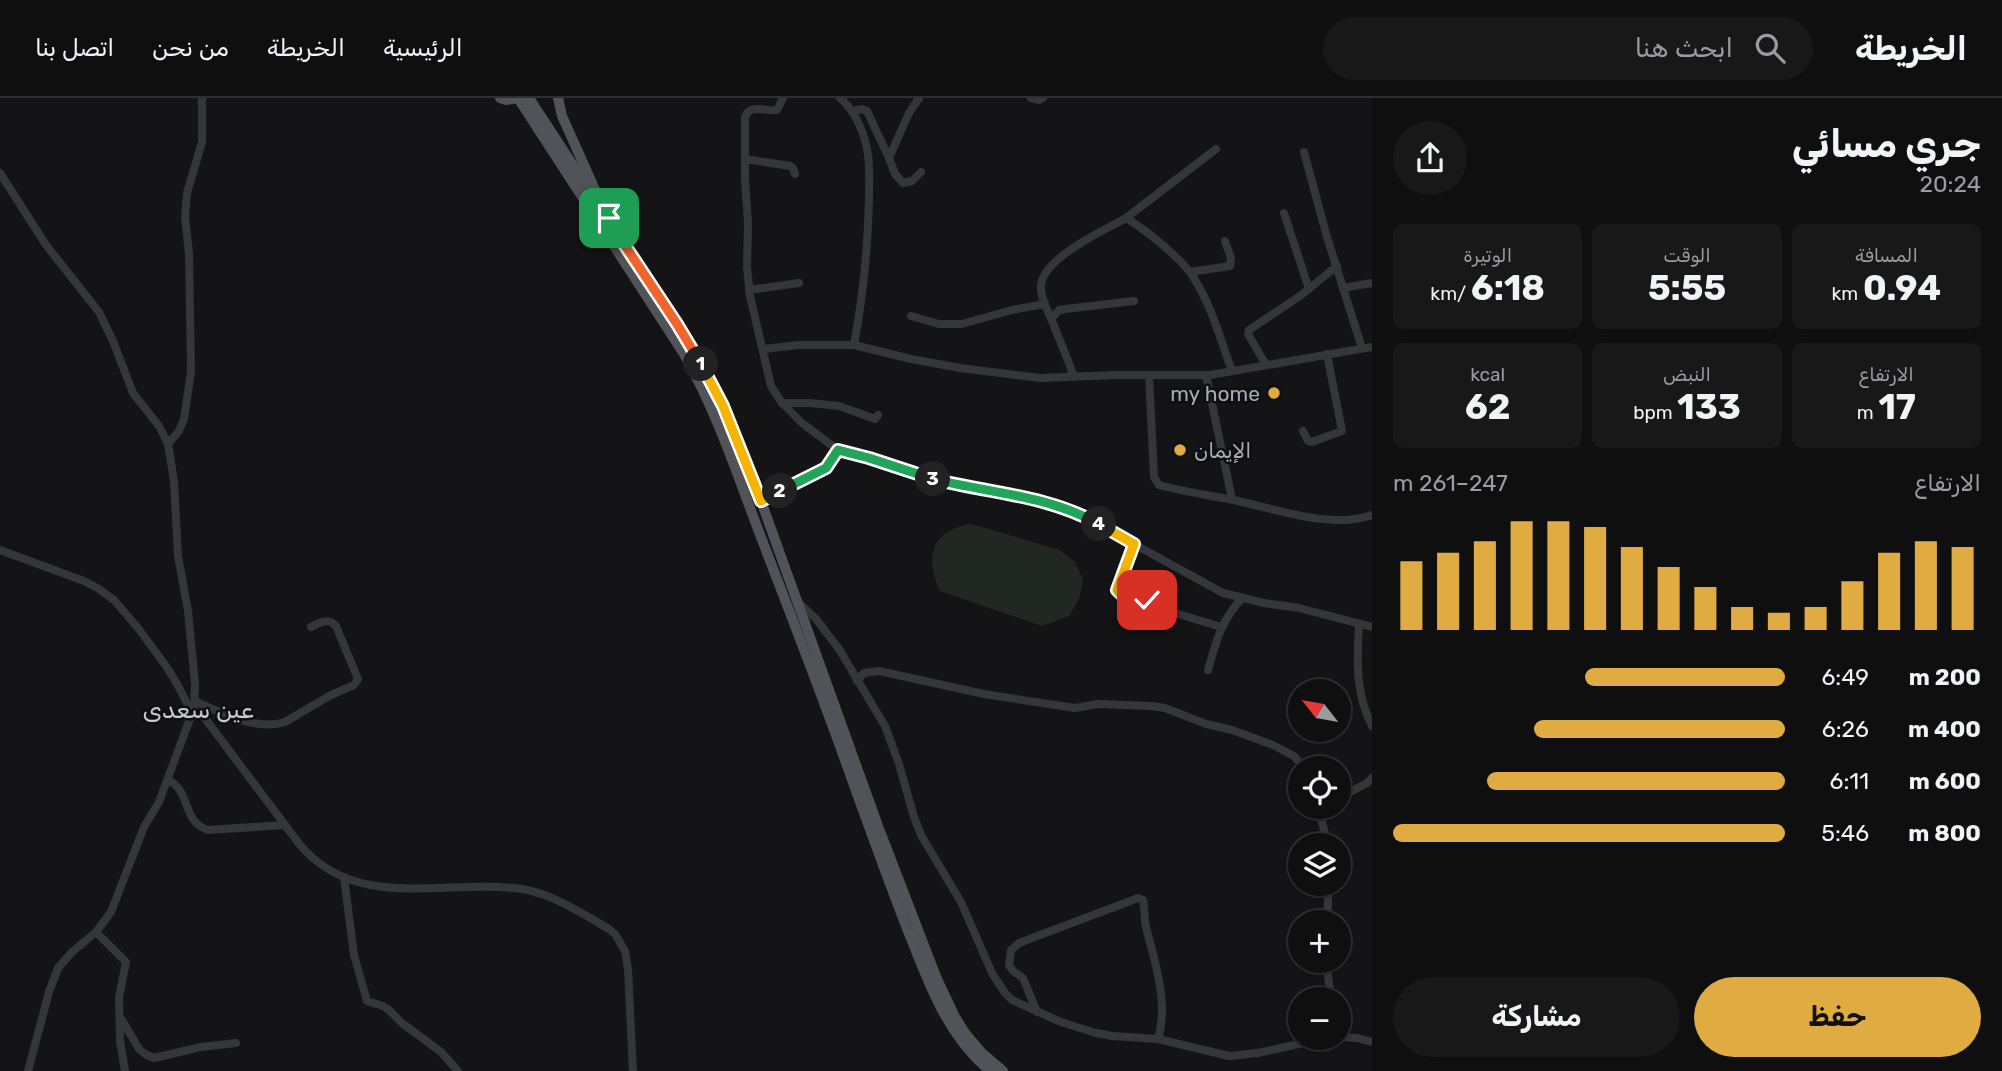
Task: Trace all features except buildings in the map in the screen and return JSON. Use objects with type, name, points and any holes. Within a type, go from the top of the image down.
[{"type":"main road","points":[[500,98],[518,98],[614,229],[677,324],[715,390],[761,501],[805,629],[937,979],[965,1033],[981,1052],[1003,1071]]},
{"type":"main road","points":[[529,98],[702,386],[745,490],[877,852],[937,1001],[958,1038],[990,1071]]},
{"type":"main road","points":[[558,98],[562,116],[614,229]]},
{"type":"street","points":[[168,444],[179,431],[184,419],[191,372],[189,254],[185,217],[187,193],[202,142],[202,98]]},
{"type":"street","points":[[783,98],[777,110],[752,109],[747,112],[744,122],[747,267],[749,290],[769,380],[782,403],[802,423],[838,450],[956,485],[1048,502],[1070,509],[1223,593],[1299,608],[1372,627]]},
{"type":"street","points":[[840,98],[853,111]]},
{"type":"street","points":[[851,98],[869,164],[863,295],[854,345]]},
{"type":"street","points":[[889,158],[909,113],[919,98]]},
{"type":"street","points":[[1031,98],[1043,98]]},
{"type":"street","points":[[853,111],[862,109],[868,113],[895,174],[903,183],[912,181],[920,172]]},
{"type":"street","points":[[1074,377],[1045,304],[1042,279],[1052,265],[1084,241],[1126,218],[1216,149]]},
{"type":"street","points":[[764,349],[798,345],[854,345],[911,359],[1040,378],[1206,375],[1369,348],[1343,289],[1304,152]]},
{"type":"street","points":[[745,159],[790,166],[795,174]]},
{"type":"street","points":[[0,173],[3,186],[99,312],[133,393],[159,426],[168,444],[174,481],[178,556],[188,611],[195,684],[192,713],[159,802],[145,827],[111,912],[96,932],[58,968],[28,1071]]},
{"type":"street","points":[[1284,213],[1309,289]]},
{"type":"street","points":[[1126,218],[1146,231],[1190,272],[1207,303],[1232,371]]},
{"type":"street","points":[[1190,272],[1230,266],[1231,258],[1225,241]]},
{"type":"street","points":[[1266,365],[1248,334],[1249,330],[1309,289],[1336,266]]},
{"type":"street","points":[[749,290],[799,283]]},
{"type":"street","points":[[1343,289],[1372,283]]},
{"type":"street","points":[[1052,319],[1059,310],[1134,301]]},
{"type":"street","points":[[911,316],[939,324],[962,324],[1045,304]]},
{"type":"street","points":[[1303,431],[1308,441],[1312,442],[1342,431],[1327,354]]},
{"type":"street","points":[[1149,375],[1156,482],[1161,486],[1232,499],[1303,517],[1345,519],[1372,515]]},
{"type":"street","points":[[1206,375],[1232,499]]},
{"type":"street","points":[[782,403],[839,406],[875,419],[878,415]]},
{"type":"street","points":[[761,501],[826,468],[838,450]]},
{"type":"street","points":[[1134,544],[1116,587],[1118,592],[1221,627]]},
{"type":"street","points":[[0,550],[84,581],[114,600],[166,666],[192,713],[204,717],[285,825],[312,858],[325,868],[365,884],[390,888],[489,887],[525,890],[559,902],[609,929],[625,951],[633,1071]]},
{"type":"street","points":[[1208,670],[1221,627],[1242,598]]},
{"type":"street","points":[[797,601],[839,649],[891,738],[921,835],[961,902],[992,973],[1012,1000],[1069,1025],[1112,1036],[1158,1040],[1235,1056],[1288,1046]]},
{"type":"street","points":[[195,701],[243,720],[278,725],[354,685],[358,679],[336,626],[333,622],[325,621],[311,627]]},
{"type":"street","points":[[1359,624],[1360,697],[1372,726]]},
{"type":"street","points":[[858,681],[864,673],[879,671],[984,694],[1075,708],[1105,704],[1165,708],[1273,745],[1294,756]]},
{"type":"street","points":[[1360,697],[1372,709]]},
{"type":"street","points":[[1351,792],[1372,778]]},
{"type":"street","points":[[168,780],[180,788],[190,817],[201,828],[208,830],[285,825]]},
{"type":"street","points":[[344,877],[354,955],[367,1001],[389,1010],[441,1052],[458,1071]]},
{"type":"street","points":[[1037,1012],[1023,978],[1009,965],[1011,950],[1019,943],[1138,898],[1142,899],[1144,904],[1146,926],[1156,960],[1163,1023],[1158,1040]]},
{"type":"street","points":[[96,932],[126,962],[120,992],[120,1041],[125,1071]]},
{"type":"street","points":[[120,1017],[139,1049],[154,1058],[201,1047],[236,1043]]},
{"type":"street","points":[[1351,1038],[1372,1042]]},
{"type":"shaded area","points":[[972,524],[1060,550],[1075,562],[1083,580],[1079,599],[1069,616],[1042,626],[940,591],[932,567],[935,547],[947,532]]},
{"type":"place","name":"my home","points":[[1274,393]]},
{"type":"place","name":"الإيمان","points":[[1180,450]]},
{"type":"district","name":"عين سعدى","points":[[198,710]]},
{"type":"route","points":[[609,218],[677,324],[715,390],[761,501],[826,468],[838,450],[956,485],[1048,502],[1070,509],[1134,544],[1116,587],[1121,594],[1147,600]]}]
